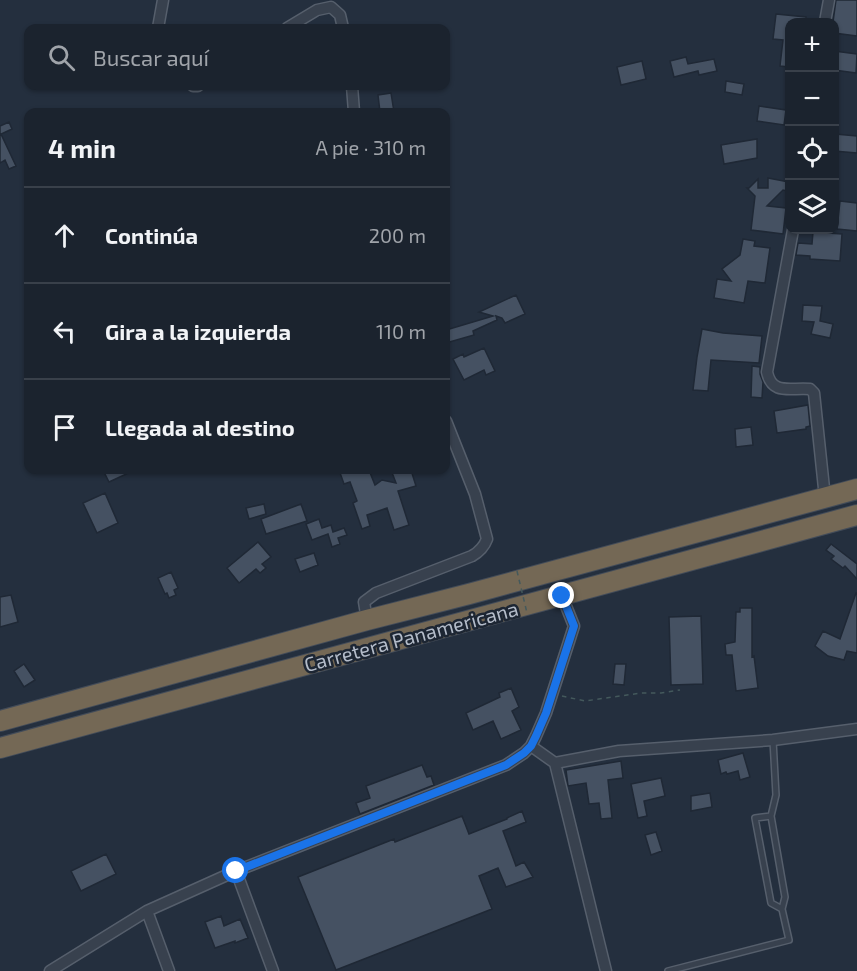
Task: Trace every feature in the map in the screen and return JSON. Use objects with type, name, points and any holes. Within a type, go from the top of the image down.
[{"type":"highway","name":"Carretera Panamericana","points":[[0,721],[857,489]]},
{"type":"highway","name":"Carretera Panamericana","points":[[0,748],[857,515]]},
{"type":"highway","points":[[401,639],[385,640],[379,635],[378,629],[389,623],[449,607],[470,594]]},
{"type":"highway","points":[[260,677],[281,667],[372,637],[375,632],[367,620]]},
{"type":"street","points":[[159,24],[162,0]]},
{"type":"street","points":[[826,18],[829,0]]},
{"type":"street","points":[[294,24],[317,10],[331,7],[340,15],[342,24]]},
{"type":"street","points":[[352,90],[354,108]]},
{"type":"street","points":[[792,234],[768,372],[772,385],[780,389],[810,389],[814,393],[825,498]]},
{"type":"street","points":[[367,620],[364,602],[376,592],[472,556],[485,544],[487,539],[475,494],[450,431]]},
{"type":"street","points":[[50,971],[147,911],[236,871],[506,765],[524,753],[531,746],[546,713],[574,626],[562,596]]},
{"type":"street","points":[[555,763],[619,751],[773,740],[857,729]]},
{"type":"street","points":[[531,746],[555,763],[606,971]]},
{"type":"street","points":[[236,871],[273,971]]},
{"type":"street","points":[[147,911],[169,971]]},
{"type":"lane","points":[[668,971],[789,940],[782,909],[785,897],[771,816],[776,795],[773,740]]},
{"type":"lane","points":[[771,816],[755,818],[771,903],[782,909]]},
{"type":"path","points":[[517,571],[527,613]]},
{"type":"path","points":[[552,694],[585,701],[680,690]]},
{"type":"building","points":[[836,0],[857,0],[857,36],[839,34],[839,18],[834,18]]},
{"type":"building","points":[[776,14],[806,17],[785,18],[785,67],[780,66],[783,40],[773,39]]},
{"type":"building","points":[[839,52],[857,54],[856,73],[839,71]]},
{"type":"building","points":[[686,57],[688,64],[714,59],[717,71],[699,75],[698,71],[674,77],[670,61]]},
{"type":"building","points":[[642,61],[646,79],[621,85],[617,67]]},
{"type":"building","points":[[726,81],[744,84],[742,95],[725,92]]},
{"type":"building","points":[[391,93],[393,108],[380,108],[378,95]]},
{"type":"building","points":[[759,106],[785,110],[784,125],[757,121]]},
{"type":"building","points":[[9,122],[12,129],[1,134],[16,166],[9,169],[5,160],[0,163],[0,126]]},
{"type":"building","points":[[839,134],[857,136],[857,153],[839,151]]},
{"type":"building","points":[[757,139],[757,158],[724,164],[721,145]]},
{"type":"building","points":[[768,178],[785,181],[785,190],[767,206],[785,208],[783,234],[751,230],[755,196],[747,188],[758,179],[758,188],[768,188]]},
{"type":"building","points":[[840,201],[857,203],[857,231],[839,229]]},
{"type":"building","points":[[813,234],[842,234],[840,261],[810,259],[810,256],[796,255],[798,243],[812,244]]},
{"type":"building","points":[[743,239],[755,241],[754,246],[770,248],[765,283],[748,281],[744,303],[714,298],[717,279],[731,281],[722,269],[740,255]]},
{"type":"building","points":[[516,295],[525,314],[505,323],[502,318],[496,316],[497,320],[473,331],[474,335],[450,342],[450,329],[493,316],[479,312]]},
{"type":"building","points":[[803,305],[822,306],[820,321],[833,324],[830,338],[811,334],[814,322],[802,321]]},
{"type":"building","points":[[702,329],[762,336],[759,363],[711,360],[708,391],[693,390]]},
{"type":"building","points":[[484,348],[495,371],[486,375],[484,370],[464,380],[453,359]]},
{"type":"building","points":[[752,366],[760,367],[763,382],[762,398],[751,397]]},
{"type":"building","points":[[808,405],[810,426],[806,429],[777,433],[774,411]]},
{"type":"building","points":[[751,427],[753,445],[736,447],[735,429]]},
{"type":"building","points":[[105,474],[126,474],[109,482]]},
{"type":"building","points":[[340,474],[371,474],[375,485],[382,480],[396,483],[393,474],[412,474],[416,486],[398,491],[409,525],[394,530],[387,508],[367,515],[370,526],[362,529],[353,503],[357,501],[350,482],[344,484]]},
{"type":"building","points":[[105,493],[118,523],[97,533],[83,503]]},
{"type":"building","points":[[264,504],[266,514],[249,519],[246,508]]},
{"type":"building","points":[[301,504],[307,521],[266,534],[261,519]]},
{"type":"building","points":[[319,519],[322,528],[331,525],[333,532],[344,528],[347,535],[338,538],[340,544],[332,547],[328,534],[312,540],[306,524]]},
{"type":"building","points":[[258,542],[271,557],[262,564],[266,568],[260,573],[256,569],[239,583],[227,568]]},
{"type":"building","points":[[831,544],[857,564],[857,579],[845,566],[843,568],[831,559],[834,556],[826,550]]},
{"type":"building","points":[[314,553],[318,565],[300,572],[295,559]]},
{"type":"building","points":[[171,572],[178,588],[174,590],[176,595],[169,598],[158,578]]},
{"type":"building","points":[[856,593],[857,653],[847,651],[844,660],[828,656],[815,646],[823,631],[840,639]]},
{"type":"building","points":[[11,595],[18,622],[0,627],[0,597]]},
{"type":"building","points":[[740,608],[752,608],[752,657],[754,656],[758,688],[736,691],[732,655],[726,655],[725,644],[735,642],[736,612],[740,612]]},
{"type":"building","points":[[701,616],[703,684],[671,685],[669,617]]},
{"type":"building","points":[[24,664],[35,680],[24,687],[14,671]]},
{"type":"building","points":[[615,664],[626,664],[624,685],[613,684]]},
{"type":"building","points":[[511,688],[519,707],[512,711],[521,730],[501,739],[493,721],[473,730],[466,713],[500,697],[499,693]]},
{"type":"building","points":[[743,753],[750,777],[740,780],[738,771],[721,774],[718,760]]},
{"type":"building","points":[[621,761],[623,778],[608,780],[612,818],[601,819],[599,803],[589,804],[586,783],[568,786],[566,770]]},
{"type":"building","points":[[422,765],[427,777],[431,776],[434,785],[360,814],[356,803],[370,798],[366,786]]},
{"type":"building","points":[[661,778],[665,796],[644,801],[647,816],[638,818],[631,784]]},
{"type":"building","points":[[710,793],[712,807],[691,811],[691,796]]},
{"type":"building","points":[[522,811],[526,822],[503,831],[516,866],[524,862],[533,877],[506,887],[498,868],[479,876],[492,909],[336,970],[298,877],[394,839],[395,842],[462,816],[469,834]]},
{"type":"building","points":[[656,832],[662,851],[651,855],[645,835]]},
{"type":"building","points":[[106,854],[116,874],[81,891],[71,871]]},
{"type":"building","points":[[221,916],[224,926],[240,919],[248,938],[215,948],[205,922]]},
{"type":"route","points":[[236,871],[506,765],[524,753],[531,746],[546,713],[574,626],[562,596]]}]
